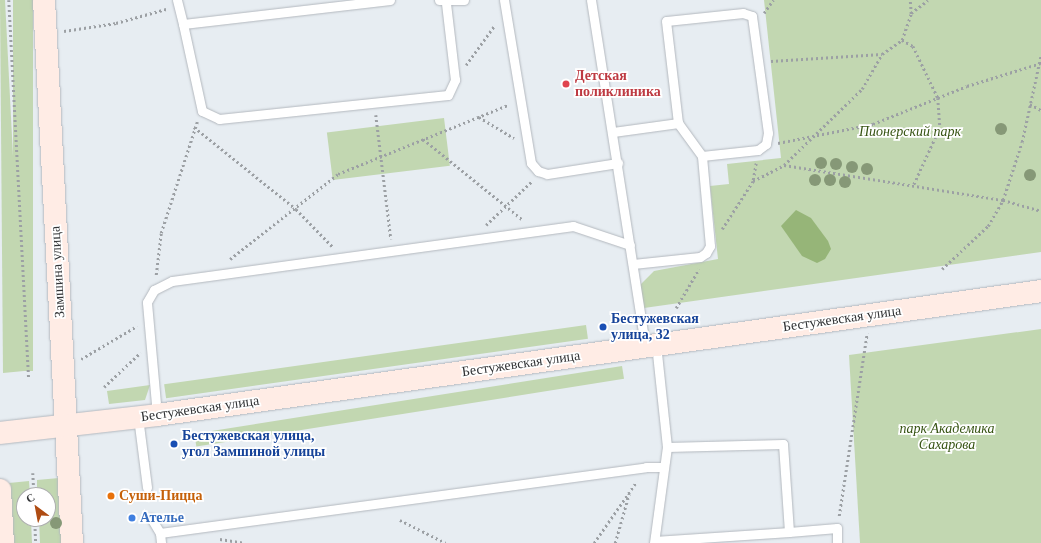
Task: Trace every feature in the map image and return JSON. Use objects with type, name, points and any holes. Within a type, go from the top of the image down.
[{"type":"street","name":"Замшина улица","points":[[44,0],[72,543]]},
{"type":"street","name":"Бестужевская улица","points":[[0,433],[147,416],[1041,291]]},
{"type":"street","points":[[0,490],[3,543]]},
{"type":"lane","points":[[183,24],[390,0]]},
{"type":"lane","points":[[178,3],[202,111],[219,119],[440,98],[448,95],[455,80],[442,1],[464,0]]},
{"type":"lane","points":[[591,0],[633,264],[651,345],[667,446],[654,542],[740,539],[789,532],[837,528],[837,543]]},
{"type":"lane","points":[[505,5],[531,163],[538,172],[547,174],[618,163]]},
{"type":"lane","points":[[633,264],[700,257],[708,249],[702,156],[678,123],[666,21],[743,13],[752,16],[759,62],[766,144],[758,150],[702,156]]},
{"type":"lane","points":[[613,132],[678,123]]},
{"type":"lane","points":[[147,487],[147,416],[150,344],[147,302],[154,290],[172,281],[574,226],[630,245]]},
{"type":"lane","points":[[667,446],[783,444],[789,532]]},
{"type":"lane","points":[[160,533],[646,467],[664,467]]},
{"type":"lane","points":[[151,518],[160,533],[161,543]]},
{"type":"path","points":[[8,0],[29,378]]},
{"type":"path","points":[[753,180],[784,165],[862,89],[882,54],[902,40],[911,14],[910,0]]},
{"type":"path","points":[[911,14],[928,0]]},
{"type":"path","points":[[58,32],[116,23],[178,3]]},
{"type":"path","points":[[455,80],[505,5]]},
{"type":"path","points":[[902,40],[913,46],[938,98],[940,128],[912,187]]},
{"type":"path","points":[[759,62],[882,54]]},
{"type":"path","points":[[942,269],[988,226],[1003,200],[1030,104],[1041,55]]},
{"type":"path","points":[[766,144],[873,124],[938,98],[1040,64]]},
{"type":"path","points":[[209,276],[296,209],[338,174],[520,100]]},
{"type":"path","points":[[375,104],[392,251]]},
{"type":"path","points":[[1030,104],[1041,110]]},
{"type":"path","points":[[154,290],[161,234],[194,127],[202,111]]},
{"type":"path","points":[[478,117],[527,145]]},
{"type":"path","points":[[194,127],[296,209],[344,258]]},
{"type":"path","points":[[423,140],[537,231]]},
{"type":"path","points":[[676,308],[708,249],[753,180],[758,150]]},
{"type":"path","points":[[784,165],[912,187],[1003,200],[1041,211]]},
{"type":"path","points":[[483,239],[486,224],[530,184],[538,172]]},
{"type":"path","points":[[837,528],[869,315]]},
{"type":"path","points":[[75,362],[147,318]]},
{"type":"path","points":[[104,387],[150,344]]},
{"type":"path","points":[[594,543],[646,467]]},
{"type":"path","points":[[33,473],[34,487]]},
{"type":"path","points":[[614,543],[630,492]]},
{"type":"path","points":[[400,520],[446,543]]},
{"type":"path","points":[[35,527],[36,543]]},
{"type":"green space","points":[[0,0],[5,0],[24,371],[3,373]]},
{"type":"green space","points":[[13,0],[33,0],[33,371],[13,371]]},
{"type":"green space","name":"Пионерский парк","points":[[764,0],[1041,0],[1041,252],[644,308],[640,285],[654,271],[718,259],[710,186],[729,184],[727,164],[781,158]]},
{"type":"green space","points":[[444,118],[450,166],[333,180],[327,132]]},
{"type":"green space","points":[[796,210],[811,218],[828,241],[831,249],[825,259],[817,263],[802,256],[781,226]]},
{"type":"green space","points":[[586,325],[588,339],[166,398],[164,384]]},
{"type":"green space","name":"парк Академика Сахарова","points":[[1041,329],[1041,543],[860,543],[849,355]]},
{"type":"green space","points":[[622,366],[624,379],[196,447],[194,434]]},
{"type":"green space","points":[[150,385],[145,400],[109,404],[107,391]]},
{"type":"green space","points":[[59,478],[62,543],[40,543],[39,527],[56,527],[56,487],[37,487],[37,480]]},
{"type":"green space","points":[[29,481],[29,487],[16,487],[16,527],[31,527],[32,543],[12,543],[9,483]]},
{"type":"place","name":"Детская поликлиника","points":[[566,84]]},
{"type":"place","name":"Бестужевская улица, 32","points":[[603,327]]},
{"type":"place","name":"Бестужевская улица, угол Замшиной улицы","points":[[174,444]]},
{"type":"place","name":"Суши-Пицца","points":[[111,496]]},
{"type":"place","name":"Ателье","points":[[132,518]]}]
